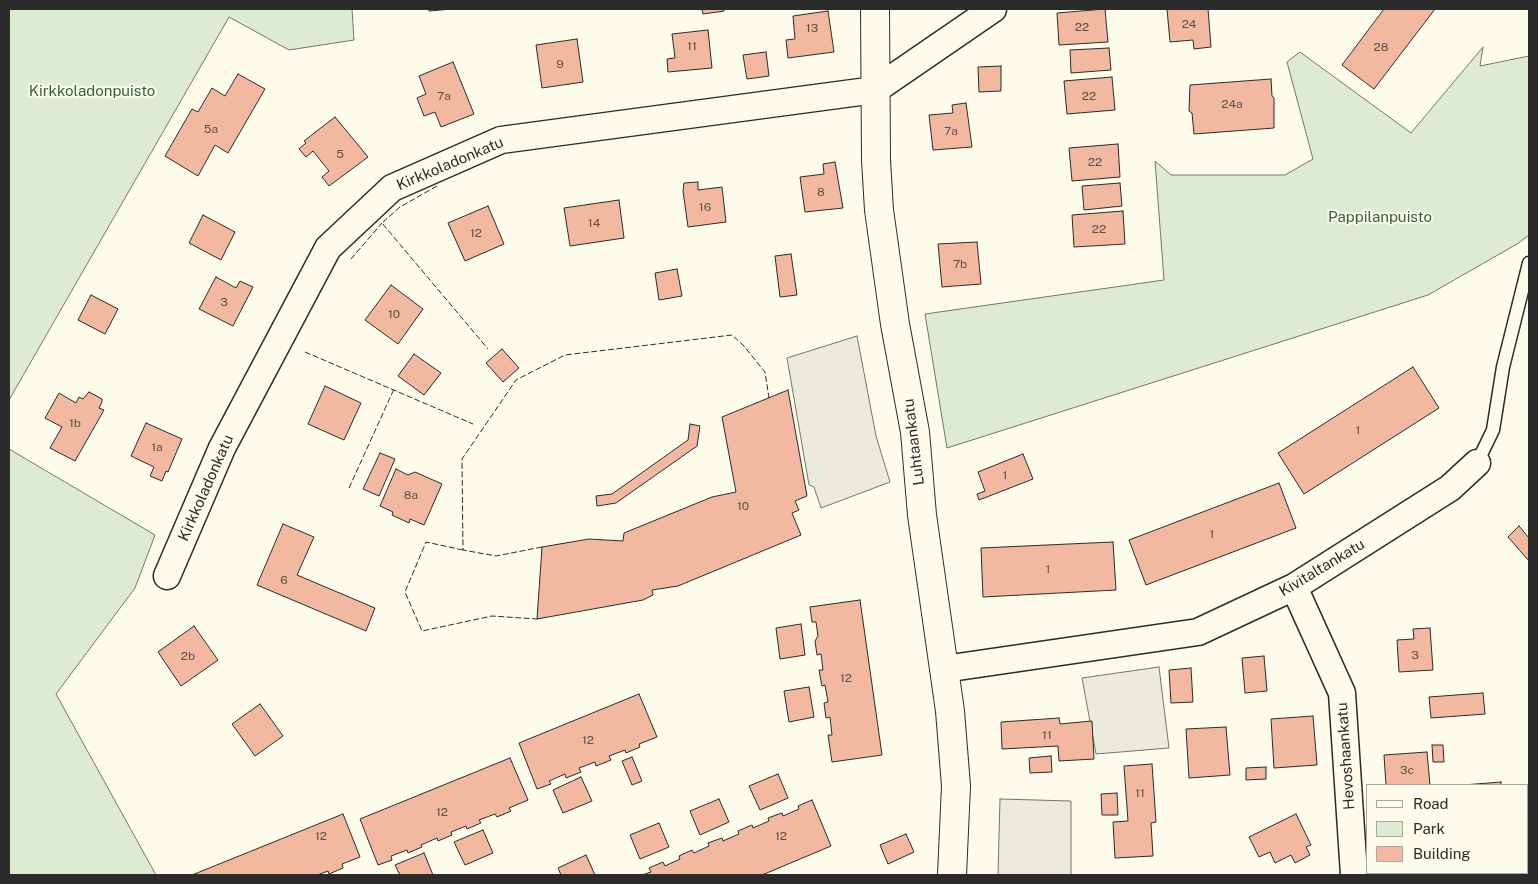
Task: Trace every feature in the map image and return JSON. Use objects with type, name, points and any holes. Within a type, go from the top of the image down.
[{"type":"street","name":"Luhtaankatu","points":[[875,9],[876,160],[879,210],[895,324],[915,432],[922,515],[950,711],[956,786],[952,875]]},
{"type":"street","name":"Kirkkoladonkatu","points":[[167,576],[222,448],[328,248],[392,188],[501,140],[875,90],[993,9]]},
{"type":"street","name":"Kivitaltankatu","points":[[944,669],[1198,632],[1294,587],[1450,488],[1477,463]]},
{"type":"street","name":"Hevoshaankatu","points":[[1294,587],[1342,694],[1354,875]]},
{"type":"lane","name":"Kivitaltankatu","points":[[1477,463],[1493,430],[1503,367],[1529,263]]},
{"type":"green space","name":"Kirkkoladonpuisto","points":[[9,9],[352,9],[354,40],[289,50],[229,17],[9,400]]},
{"type":"green space","name":"Pappilanpuisto","points":[[1483,47],[1480,66],[1529,56],[1529,235],[1517,244],[1428,295],[947,448],[925,314],[1164,280],[1155,161],[1171,175],[1285,175],[1313,159],[1287,62],[1300,52],[1411,133]]},
{"type":"green space","points":[[9,449],[155,535],[135,588],[56,694],[156,875],[9,875]]},
{"type":"shaded area","points":[[857,336],[876,436],[890,482],[821,508],[814,487],[809,485],[787,358]]},
{"type":"shaded area","points":[[1159,667],[1169,748],[1096,754],[1082,678]]},
{"type":"shaded area","points":[[1000,799],[1071,801],[1071,875],[998,875]]},
{"type":"building","points":[[429,9],[452,9],[429,11]]},
{"type":"building","points":[[702,9],[724,9],[724,11],[703,14]]},
{"type":"building","points":[[1105,9],[1108,42],[1059,45],[1057,13]]},
{"type":"building","points":[[1167,9],[1208,9],[1211,47],[1194,49],[1193,40],[1170,42]]},
{"type":"building","points":[[1384,9],[1435,9],[1374,89],[1342,65]]},
{"type":"building","points":[[828,11],[834,52],[788,58],[786,40],[795,39],[793,16]]},
{"type":"building","points":[[708,30],[712,68],[668,72],[667,59],[675,58],[672,34]]},
{"type":"building","points":[[577,39],[583,82],[542,88],[536,45]]},
{"type":"building","points":[[1109,48],[1111,70],[1071,73],[1070,50]]},
{"type":"building","points":[[766,52],[769,76],[747,79],[743,55]]},
{"type":"building","points":[[453,62],[474,114],[441,127],[435,112],[424,116],[417,98],[426,94],[419,76]]},
{"type":"building","points":[[1001,66],[1001,91],[979,92],[978,67]]},
{"type":"building","points":[[238,74],[265,89],[228,153],[215,145],[198,176],[165,156],[192,109],[198,112],[212,88],[225,96]]},
{"type":"building","points":[[1112,77],[1115,110],[1067,114],[1064,81]]},
{"type":"building","points":[[1271,79],[1272,96],[1274,98],[1274,128],[1194,134],[1192,113],[1189,111],[1190,85]]},
{"type":"building","points":[[966,103],[972,147],[933,150],[929,115],[953,113],[952,105]]},
{"type":"building","points":[[335,117],[368,157],[329,186],[322,177],[329,171],[313,151],[306,157],[299,149],[306,143],[304,141]]},
{"type":"building","points":[[1118,144],[1120,177],[1072,181],[1069,148]]},
{"type":"building","points":[[835,162],[843,208],[805,212],[800,177],[824,174],[823,164]]},
{"type":"building","points":[[698,182],[698,190],[722,187],[726,222],[688,227],[683,191],[684,183]]},
{"type":"building","points":[[1120,183],[1122,206],[1084,210],[1082,186]]},
{"type":"building","points":[[619,200],[624,238],[570,246],[564,208]]},
{"type":"building","points":[[488,206],[504,244],[465,261],[448,223]]},
{"type":"building","points":[[1123,211],[1125,244],[1074,247],[1072,215]]},
{"type":"building","points":[[203,215],[235,232],[221,260],[189,243]]},
{"type":"building","points":[[977,242],[981,284],[942,287],[938,244]]},
{"type":"building","points":[[791,254],[797,295],[780,297],[775,256]]},
{"type":"building","points":[[677,269],[682,296],[659,300],[655,273]]},
{"type":"building","points":[[216,277],[236,288],[240,281],[253,287],[233,326],[199,309]]},
{"type":"building","points":[[391,285],[423,309],[398,344],[365,320]]},
{"type":"building","points":[[91,295],[118,309],[105,334],[78,320]]},
{"type":"building","points":[[502,349],[519,368],[503,382],[486,363]]},
{"type":"building","points":[[414,354],[441,373],[424,395],[398,376]]},
{"type":"building","points":[[1413,367],[1439,408],[1304,494],[1278,453]]},
{"type":"building","points":[[325,386],[361,403],[344,440],[308,424]]},
{"type":"building","points":[[788,390],[807,496],[795,501],[799,510],[792,513],[801,535],[678,586],[652,590],[653,595],[643,600],[537,619],[542,547],[589,539],[623,541],[624,533],[712,497],[736,492],[722,417]]},
{"type":"building","points":[[89,392],[102,399],[99,408],[104,410],[75,461],[50,448],[62,427],[45,418],[59,393],[76,403],[79,397],[83,399]]},
{"type":"building","points":[[146,423],[182,439],[168,472],[166,471],[162,481],[150,476],[154,467],[131,456]]},
{"type":"building","points":[[690,424],[700,426],[697,446],[616,503],[597,506],[596,496],[612,494],[688,440]]},
{"type":"building","points":[[380,453],[395,459],[379,496],[363,489]]},
{"type":"building","points":[[1023,454],[1033,479],[979,500],[977,494],[985,491],[978,472]]},
{"type":"building","points":[[396,469],[408,475],[415,472],[442,484],[424,525],[410,519],[409,523],[392,515],[393,512],[380,506]]},
{"type":"building","points":[[1279,483],[1296,528],[1146,585],[1129,540]]},
{"type":"building","points":[[283,524],[314,537],[297,575],[375,608],[366,631],[257,585]]},
{"type":"building","points":[[1519,526],[1529,538],[1529,561],[1508,537]]},
{"type":"building","points":[[1113,542],[1116,590],[983,597],[981,548]]},
{"type":"building","points":[[860,600],[882,755],[832,762],[828,735],[832,735],[830,717],[826,718],[824,703],[828,702],[825,685],[822,686],[819,670],[823,670],[821,654],[817,655],[815,641],[818,636],[816,622],[812,622],[810,607]]},
{"type":"building","points":[[801,624],[805,655],[780,659],[776,628]]},
{"type":"building","points":[[194,626],[218,660],[181,686],[158,652]]},
{"type":"building","points":[[1430,628],[1433,670],[1399,672],[1397,640],[1414,639],[1413,629]]},
{"type":"building","points":[[1264,656],[1267,691],[1245,693],[1242,658]]},
{"type":"building","points":[[1191,668],[1193,702],[1171,703],[1169,670]]},
{"type":"building","points":[[809,687],[814,717],[789,722],[784,691]]},
{"type":"building","points":[[1483,693],[1485,714],[1431,718],[1429,697]]},
{"type":"building","points":[[639,694],[657,737],[639,744],[640,747],[626,753],[625,750],[609,756],[611,760],[596,766],[595,762],[579,768],[581,772],[566,778],[565,774],[549,781],[551,784],[537,789],[519,743]]},
{"type":"building","points":[[260,704],[283,736],[255,756],[232,724]]},
{"type":"building","points":[[1313,716],[1317,765],[1274,768],[1271,719]]},
{"type":"building","points":[[1059,718],[1060,724],[1092,721],[1094,759],[1059,761],[1058,746],[1002,749],[1001,722]]},
{"type":"building","points":[[1226,727],[1230,775],[1189,778],[1186,729]]},
{"type":"building","points":[[1432,745],[1443,745],[1444,762],[1433,762]]},
{"type":"building","points":[[1427,752],[1430,784],[1386,784],[1384,755]]},
{"type":"building","points":[[1051,756],[1052,772],[1030,773],[1029,758]]},
{"type":"building","points":[[632,757],[642,781],[632,785],[622,761]]},
{"type":"building","points":[[510,758],[528,800],[509,808],[511,811],[497,817],[495,814],[479,820],[481,823],[467,829],[466,826],[451,832],[452,835],[438,841],[437,838],[408,853],[407,850],[391,856],[392,860],[378,865],[360,819]]},
{"type":"building","points":[[1152,764],[1156,822],[1151,823],[1153,856],[1115,858],[1113,822],[1128,821],[1124,766]]},
{"type":"building","points":[[1266,767],[1266,779],[1246,780],[1246,768]]},
{"type":"building","points":[[778,774],[788,798],[760,810],[749,786]]},
{"type":"building","points":[[581,777],[592,801],[563,813],[553,790]]},
{"type":"building","points":[[1501,782],[1501,784],[1476,784]]},
{"type":"building","points":[[1117,793],[1118,815],[1102,815],[1101,794]]},
{"type":"building","points":[[719,799],[729,822],[700,835],[690,811]]},
{"type":"building","points":[[812,800],[831,846],[762,875],[642,875],[651,872],[649,868],[663,862],[665,866],[680,859],[679,856],[692,850],[694,853],[709,846],[708,843],[722,838],[723,841],[739,834],[738,831],[752,825],[753,828],[769,821],[768,818],[782,813],[783,816],[799,809],[798,806]]},
{"type":"building","points":[[343,814],[360,857],[342,864],[343,868],[329,874],[328,871],[317,875],[192,875]]},
{"type":"building","points":[[1296,814],[1311,845],[1306,847],[1310,855],[1295,863],[1291,855],[1275,863],[1270,852],[1259,857],[1249,837]]},
{"type":"building","points":[[659,823],[669,847],[640,859],[630,835]]},
{"type":"building","points":[[483,830],[493,853],[465,865],[454,842]]},
{"type":"building","points":[[906,834],[914,852],[888,864],[880,845]]},
{"type":"building","points":[[424,853],[433,875],[400,875],[395,865]]},
{"type":"building","points":[[586,855],[595,875],[561,875],[558,868]]},
{"type":"building","points":[[1393,874],[1431,874],[1431,875]]},
{"type":"fence","points":[[437,186],[400,207],[382,223],[488,349]]},
{"type":"fence","points":[[351,259],[382,223]]},
{"type":"fence","points":[[542,547],[496,556],[463,550],[462,459],[516,380],[565,355],[732,335],[743,345],[765,372],[769,398]]},
{"type":"fence","points":[[305,352],[473,424]]},
{"type":"fence","points":[[349,488],[394,389]]},
{"type":"fence","points":[[463,550],[426,542],[405,592],[422,631],[492,616],[537,619]]}]
